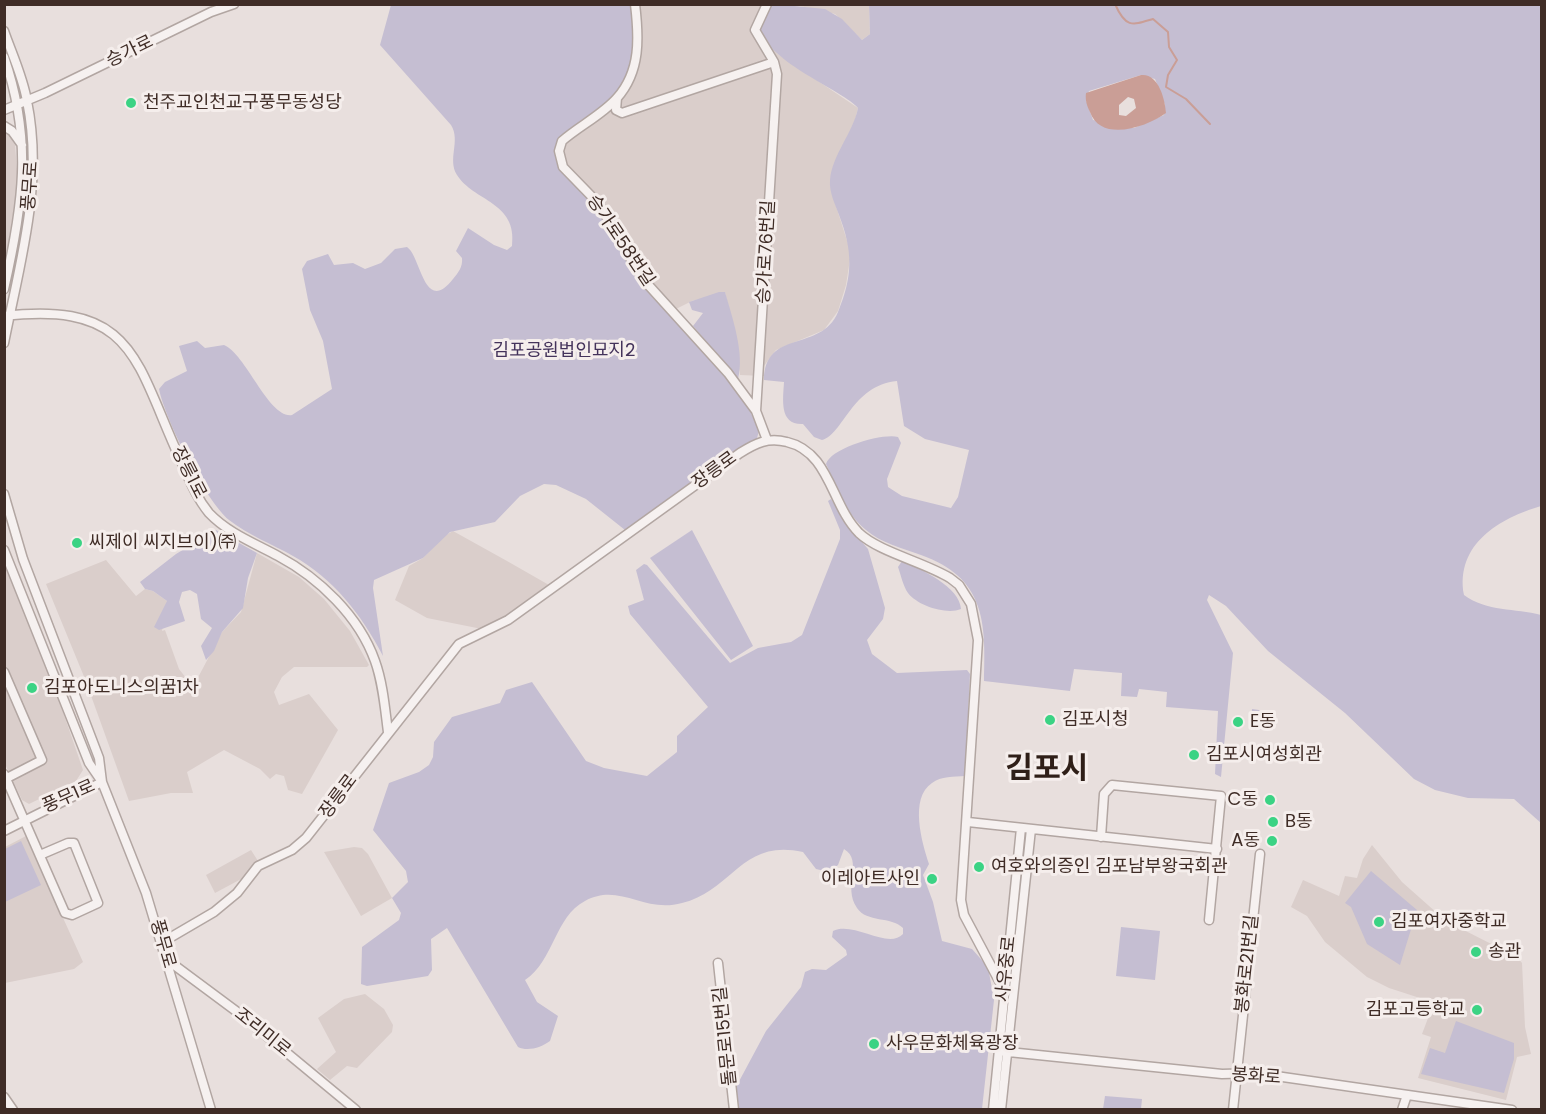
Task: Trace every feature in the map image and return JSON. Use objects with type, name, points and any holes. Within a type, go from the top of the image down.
[{"type":"street","name":"승가로","points":[[22,104],[211,12],[234,4]]},
{"type":"street","name":"승가로58번길","points":[[635,4],[639,39],[637,57],[628,81],[617,98],[562,141],[559,151],[560,160],[567,171],[599,204],[650,287],[721,364],[756,411]]},
{"type":"street","name":"승가로76번길","points":[[767,4],[755,30],[774,62],[777,81],[756,411],[767,440]]},
{"type":"street","name":"풍무로","points":[[4,31],[33,149],[32,197],[7,315],[4,343]]},
{"type":"street","name":"풍무로","points":[[4,57],[22,104],[23,146],[21,205],[4,290]]},
{"type":"street","points":[[617,98],[616,110],[622,113],[774,62]]},
{"type":"street","points":[[4,110],[22,104]]},
{"type":"street","points":[[4,114],[22,104]]},
{"type":"street","points":[[4,126],[16,135],[23,146]]},
{"type":"street","name":"장릉1로","points":[[7,315],[71,314],[96,322],[123,343],[142,371],[191,485],[205,507],[225,527],[307,574],[337,601],[355,625],[378,668],[388,732]]},
{"type":"street","points":[[767,440],[792,443],[808,452],[819,463],[848,519],[859,532],[874,542],[950,578],[959,585],[971,604],[977,625],[978,653],[962,910],[1005,992]]},
{"type":"street","name":"장릉로","points":[[161,942],[229,900],[258,866],[300,844],[339,799],[388,732],[459,644],[508,620],[569,573],[740,453],[767,440]]},
{"type":"street","name":"풍무로","points":[[4,494],[23,559],[99,758],[102,782]]},
{"type":"street","name":"풍무로","points":[[4,550],[89,763],[102,782],[139,873],[211,1110]]},
{"type":"street","points":[[4,672],[42,760],[6,776],[40,855],[67,915],[72,915],[98,903],[74,843],[68,843],[40,855]]},
{"type":"street","name":"풍무1로","points":[[4,829],[102,782]]},
{"type":"street","points":[[1101,837],[1104,794],[1107,788],[1118,785],[1221,796],[1209,920]]},
{"type":"street","points":[[968,822],[1217,849]]},
{"type":"street","name":"사우중로","points":[[1001,1110],[1005,992],[1026,829]]},
{"type":"street","name":"사우중로","points":[[993,1110],[1003,1052],[1026,829]]},
{"type":"street","name":"봉화로21번길","points":[[1233,1110],[1260,854]]},
{"type":"street","name":"조리미로","points":[[166,958],[240,1014],[356,1110]]},
{"type":"street","name":"돌문로15번길","points":[[718,963],[734,1110]]},
{"type":"street","name":"봉화로","points":[[1003,1052],[1222,1074],[1255,1073],[1512,1110]]},
{"type":"street","points":[[1402,1110],[1407,1095]]},
{"type":"street","points":[[4,1097],[13,1110]]},
{"type":"shaded area","points":[[638,5],[774,5],[770,8],[763,33],[769,44],[778,54],[858,108],[835,203],[851,253],[846,285],[838,311],[824,330],[776,350],[764,366],[764,376],[740,375],[734,327],[725,293],[692,301],[674,310],[647,279],[597,196],[566,164],[563,154],[565,145],[629,87],[636,75],[642,40]]},
{"type":"shaded area","points":[[796,5],[869,5],[870,34],[862,40],[835,14]]},
{"type":"shaded area","points":[[1147,75],[1156,82],[1159,88],[1166,113],[1137,127],[1114,130],[1096,122],[1086,103],[1086,93]],"holes":[[[1128,97],[1134,99],[1136,108],[1126,116],[1119,115],[1119,105]]]},
{"type":"shaded area","points":[[5,128],[15,145],[18,182],[5,266]]},
{"type":"shaded area","points":[[453,531],[549,585],[509,615],[482,629],[427,618],[395,600],[409,566],[423,558],[444,536]]},
{"type":"shaded area","points":[[257,553],[299,577],[324,599],[350,631],[369,665],[367,667],[294,667],[282,677],[274,692],[279,705],[309,694],[338,730],[302,794],[288,790],[284,776],[276,774],[270,779],[260,769],[224,750],[187,772],[193,793],[171,793],[129,801],[85,679],[46,584],[106,560],[136,596],[145,589],[153,591],[167,601],[162,631],[165,630],[179,669],[193,687],[222,632],[241,612]]},
{"type":"shaded area","points":[[4,563],[51,677],[83,770],[76,781],[29,804],[22,800],[5,764]]},
{"type":"shaded area","points":[[26,836],[83,962],[74,969],[5,983],[5,847]]},
{"type":"shaded area","points":[[1372,845],[1402,882],[1446,921],[1517,957],[1522,963],[1525,1027],[1531,1054],[1517,1057],[1506,1100],[1418,1078],[1431,1037],[1422,1034],[1430,1013],[1426,1000],[1389,988],[1367,977],[1325,942],[1307,916],[1291,907],[1303,880],[1339,896],[1345,876],[1357,878],[1363,859]]},
{"type":"shaded area","points":[[354,847],[362,848],[368,854],[392,898],[361,916],[324,852]]},
{"type":"shaded area","points":[[251,850],[258,861],[243,878],[215,893],[206,875]]},
{"type":"shaded area","points":[[365,994],[384,1009],[393,1025],[392,1032],[357,1068],[347,1066],[330,1080],[317,1069],[336,1052],[318,1018],[344,999]]},
{"type":"green space","points":[[774,4],[825,9],[842,19],[862,40],[870,34],[869,5],[1541,5],[1541,506],[1510,518],[1484,536],[1466,561],[1463,577],[1464,595],[1473,600],[1492,607],[1541,615],[1541,823],[1514,799],[1468,798],[1435,790],[1414,779],[1345,713],[1268,651],[1226,606],[1209,595],[1207,600],[1233,653],[1221,777],[1215,774],[1218,711],[1166,707],[1167,692],[1139,689],[1137,697],[1121,696],[1122,673],[1074,669],[1070,691],[984,681],[982,621],[970,589],[958,576],[942,565],[885,542],[859,524],[847,508],[826,464],[837,452],[847,447],[881,437],[898,437],[901,443],[887,479],[888,487],[902,496],[951,508],[958,497],[969,450],[925,439],[904,426],[897,381],[882,384],[869,391],[850,410],[836,429],[822,440],[814,437],[803,424],[795,423],[786,416],[783,403],[784,382],[764,380],[767,364],[774,353],[783,346],[819,333],[830,325],[843,299],[849,275],[849,252],[844,228],[831,193],[830,180],[835,162],[858,108],[848,99],[790,64],[773,50],[763,35],[762,19]],"holes":[[[1141,75],[1155,79],[1165,105],[1164,115],[1134,128],[1093,120],[1086,100],[1089,91]]]},
{"type":"green space","name":"김포공원법인묘지2","points":[[391,5],[632,5],[634,33],[628,73],[613,96],[558,140],[555,152],[559,167],[599,209],[653,298],[688,333],[728,379],[750,411],[759,431],[757,438],[625,530],[586,499],[556,485],[544,484],[520,496],[495,522],[450,532],[423,558],[374,580],[373,588],[383,656],[366,626],[334,586],[293,556],[236,525],[219,510],[198,478],[177,438],[159,389],[165,382],[187,371],[179,346],[197,341],[205,348],[224,345],[241,360],[275,407],[283,414],[292,415],[332,389],[323,341],[310,310],[302,269],[307,261],[328,254],[334,265],[353,263],[365,269],[381,263],[395,249],[407,247],[412,252],[429,288],[436,291],[443,289],[460,270],[462,258],[456,251],[468,228],[494,245],[507,250],[512,246],[512,231],[508,220],[493,204],[464,184],[457,175],[453,163],[455,137],[451,125],[380,45]]},
{"type":"green space","points":[[725,292],[737,335],[740,358],[738,379],[693,326],[703,313],[692,310],[689,302]]},
{"type":"green space","points":[[831,499],[848,526],[868,549],[885,608],[883,619],[867,640],[872,654],[897,673],[967,670],[970,674],[965,776],[948,777],[932,783],[925,790],[921,799],[919,821],[929,864],[923,875],[933,902],[942,941],[972,949],[988,967],[994,1000],[982,1109],[739,1109],[736,1087],[766,1031],[801,987],[805,972],[812,969],[826,970],[847,955],[846,950],[832,937],[833,931],[851,930],[889,939],[903,934],[903,928],[898,924],[867,916],[857,908],[851,891],[852,860],[850,854],[844,849],[838,865],[829,872],[816,869],[803,852],[782,850],[766,852],[739,867],[714,888],[682,903],[656,905],[610,895],[598,896],[585,901],[567,917],[542,962],[525,980],[537,1002],[558,1016],[550,1041],[535,1048],[518,1047],[447,928],[431,939],[432,970],[428,976],[367,986],[361,984],[362,947],[399,920],[401,913],[392,898],[408,882],[406,871],[373,830],[389,783],[419,772],[429,765],[433,757],[434,742],[452,717],[500,703],[506,690],[532,682],[586,761],[604,768],[647,776],[677,752],[677,736],[708,707],[630,614],[628,606],[644,600],[636,570],[644,564],[647,565],[730,663],[758,648],[791,642],[802,635],[840,539],[840,530],[828,501]]},
{"type":"green space","points":[[216,530],[257,553],[248,578],[243,608],[222,632],[214,651],[206,660],[201,646],[212,628],[201,619],[197,594],[190,590],[182,592],[179,602],[185,621],[159,630],[154,627],[167,601],[153,591],[145,589],[140,582],[176,554]]},
{"type":"green space","points":[[692,530],[753,646],[731,660],[650,558]]},
{"type":"green space","points":[[902,561],[947,586],[959,601],[961,609],[941,610],[913,598],[905,587],[898,567]]},
{"type":"green space","points":[[1252,709],[1259,710],[1274,730],[1251,729]]},
{"type":"green space","points":[[21,841],[41,885],[5,902],[5,849]]},
{"type":"green space","points":[[1371,871],[1417,910],[1400,965],[1367,944],[1351,907],[1345,903]]},
{"type":"green space","points":[[1121,927],[1160,931],[1155,980],[1116,976]]},
{"type":"green space","points":[[1456,1021],[1514,1043],[1514,1059],[1504,1093],[1421,1074],[1430,1048],[1445,1053]]},
{"type":"green space","points":[[1105,1096],[1142,1099],[1141,1109],[1103,1109]]},
{"type":"waterway","points":[[1115,4],[1127,21],[1140,23],[1153,19],[1168,32],[1169,47],[1177,60],[1168,75],[1166,87],[1186,99],[1210,124]]},
{"type":"place","name":"천주교인천교구풍무동성당","points":[[131,103]]},
{"type":"place","name":"씨제이 씨지브이)㈜","points":[[77,543]]},
{"type":"place","name":"김포아도니스의꿈1차","points":[[32,688]]},
{"type":"place","name":"김포시청","points":[[1050,720]]},
{"type":"place","name":"E동","points":[[1238,722]]},
{"type":"place","name":"김포시여성회관","points":[[1194,755]]},
{"type":"place","name":"C동","points":[[1270,800]]},
{"type":"place","name":"B동","points":[[1273,822]]},
{"type":"place","name":"A동","points":[[1272,841]]},
{"type":"place","name":"여호와의증인 김포남부왕국회관","points":[[979,867]]},
{"type":"place","name":"이레아트사인","points":[[932,879]]},
{"type":"place","name":"김포여자중학교","points":[[1379,922]]},
{"type":"place","name":"송관","points":[[1476,952]]},
{"type":"place","name":"김포고등학교","points":[[1477,1010]]},
{"type":"place","name":"사우문화체육광장","points":[[874,1044]]},
{"type":"district","name":"김포시","points":[[1047,770]]}]
